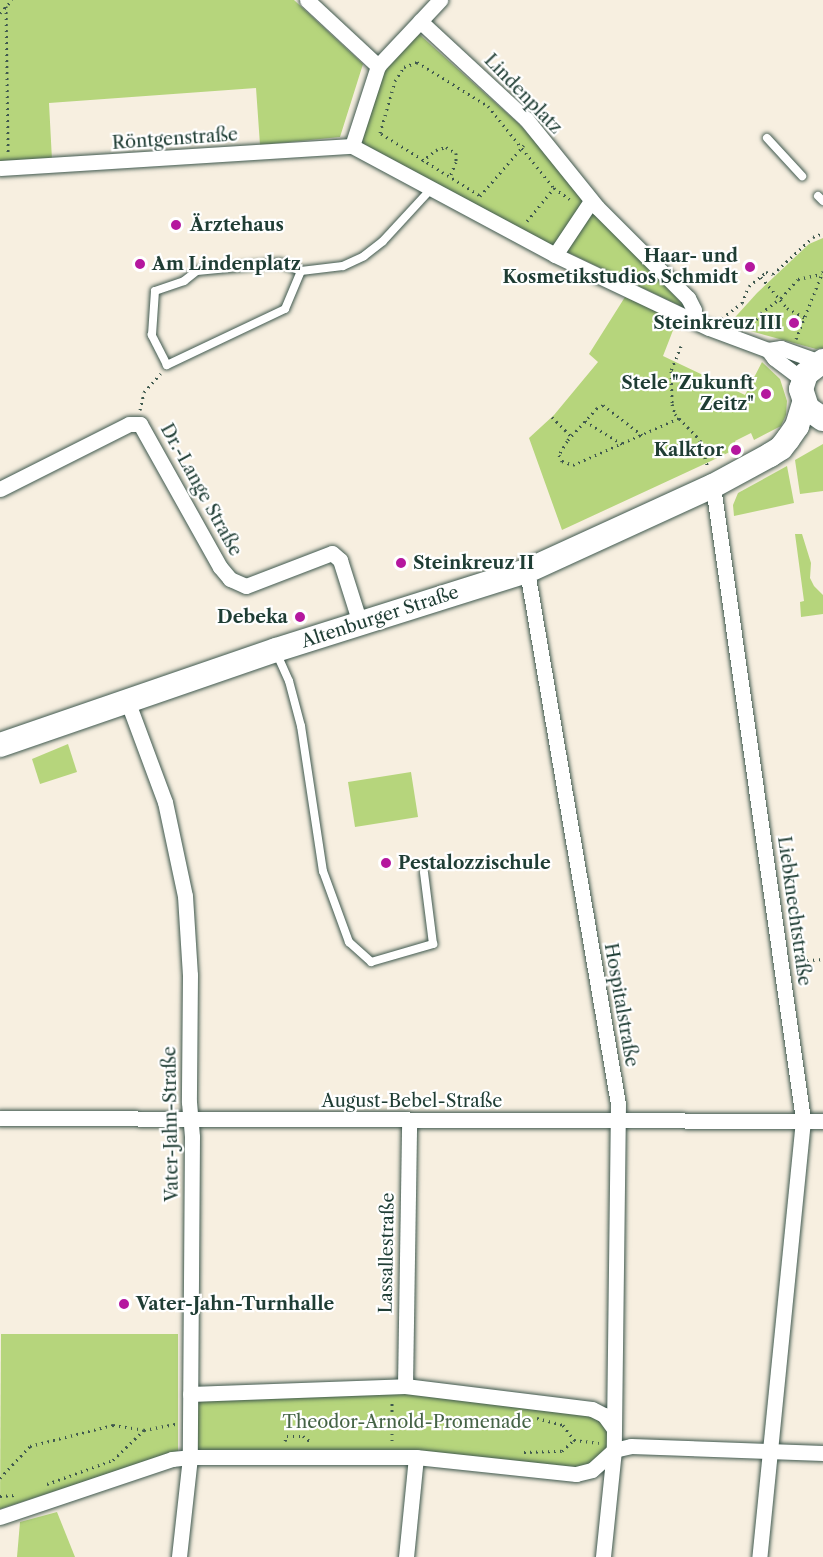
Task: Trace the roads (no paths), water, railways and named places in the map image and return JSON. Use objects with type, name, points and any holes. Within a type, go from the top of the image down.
[{"type":"main road","points":[[821,361],[809,369],[804,392],[814,415],[823,419]]},
{"type":"main road","name":"Altenburger Straße","points":[[0,745],[276,650],[527,571],[713,486],[781,448],[797,426],[804,392]]},
{"type":"main road","name":"Altenburger Straße","points":[[781,448],[794,447],[823,426]]},
{"type":"street","points":[[307,0],[378,66]]},
{"type":"street","points":[[440,0],[378,66],[352,146],[555,255],[709,328],[768,350],[781,348],[821,361]]},
{"type":"street","name":"Lindenplatz","points":[[420,21],[526,119],[590,203],[688,298],[694,310],[692,320]]},
{"type":"street","name":"Röntgenstraße","points":[[4,168],[352,146]]},
{"type":"street","points":[[555,255],[590,203]]},
{"type":"street","points":[[768,350],[804,392]]},
{"type":"street","name":"Dr.-Lange Straße","points":[[0,489],[129,424],[140,424],[225,574],[246,586],[332,553],[340,560],[360,623]]},
{"type":"street","name":"Liebknechtstraße","points":[[713,486],[803,1120],[759,1557]]},
{"type":"street","name":"Hospitalstraße","points":[[527,571],[618,1119],[614,1450],[603,1557]]},
{"type":"street","name":"Vater-Jahn-Straße","points":[[127,700],[165,802],[185,896],[190,975],[190,1457],[179,1557]]},
{"type":"street","name":"August-Bebel-Straße","points":[[0,1118],[823,1121]]},
{"type":"street","name":"Lassallestraße","points":[[405,1386],[408,1121]]},
{"type":"street","points":[[190,1395],[405,1386],[592,1409],[604,1416],[614,1429]]},
{"type":"street","points":[[0,1517],[172,1459],[190,1457],[416,1457],[576,1474],[592,1470],[614,1450],[632,1446],[823,1453]]},
{"type":"street","points":[[406,1557],[416,1457]]},
{"type":"lane","points":[[767,138],[802,176]]},
{"type":"lane","points":[[301,271],[285,309],[167,365],[152,335],[155,291],[184,281],[197,271],[280,263],[301,271],[343,266],[364,256],[383,241],[431,189]]},
{"type":"lane","points":[[276,650],[289,681],[301,726],[323,871],[349,942],[371,962],[433,944],[424,873]]},
{"type":"place","name":"Ärztehaus","points":[[176,225]]},
{"type":"place","name":"Am Lindenplatz","points":[[140,264]]},
{"type":"place","name":"Haar- und Kosmetikstudios Schmidt","points":[[750,267]]},
{"type":"place","name":"Steinkreuz III","points":[[794,323]]},
{"type":"place","name":"Stele \"Zukunft Zeitz\"","points":[[766,394]]},
{"type":"place","name":"Kalktor","points":[[736,450]]},
{"type":"place","name":"Steinkreuz II","points":[[401,563]]},
{"type":"place","name":"Debeka","points":[[300,617]]},
{"type":"place","name":"Pestalozzischule","points":[[386,863]]},
{"type":"place","name":"Vater-Jahn-Turnhalle","points":[[124,1304]]},
{"type":"park label","name":"Theodor-Arnold-Promenade","points":[[407,1422]]}]
